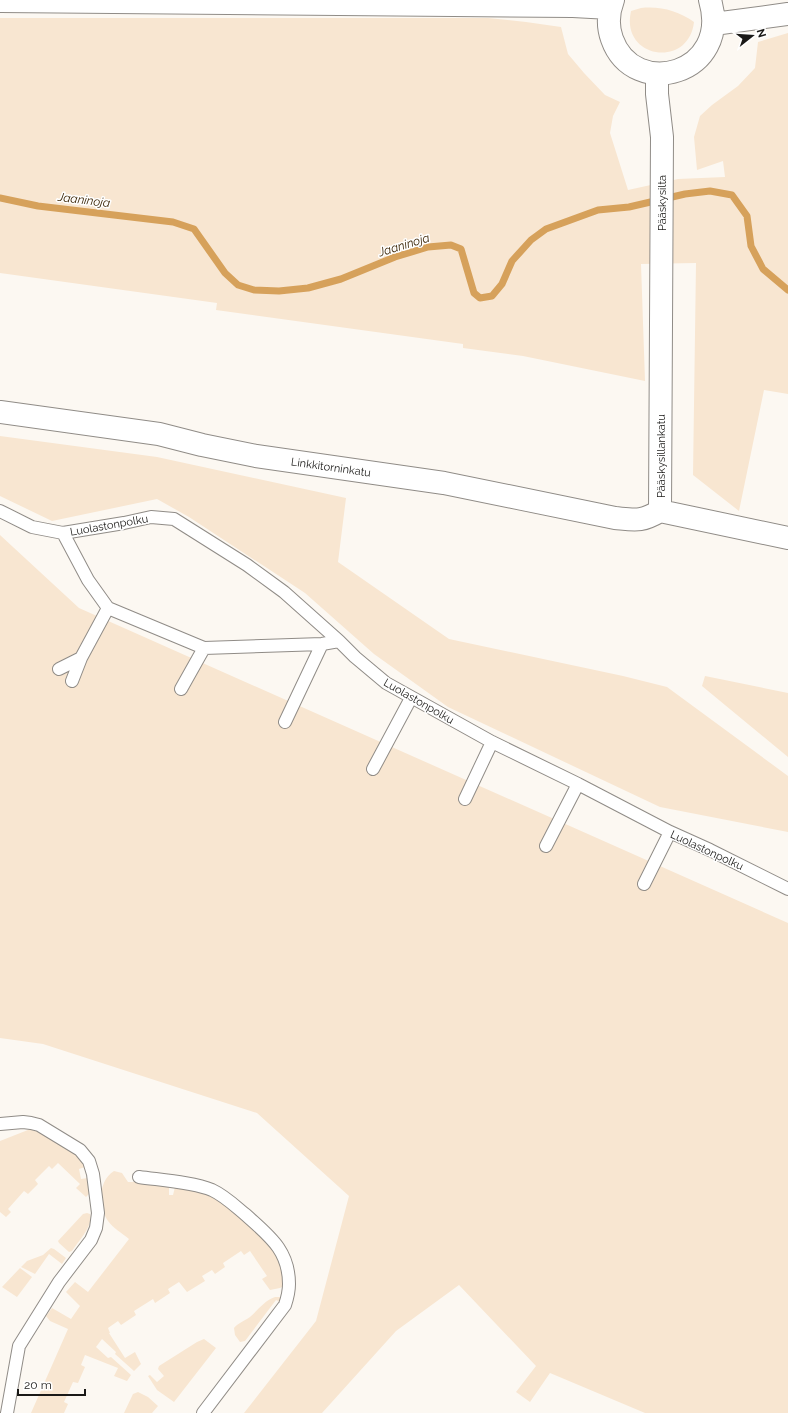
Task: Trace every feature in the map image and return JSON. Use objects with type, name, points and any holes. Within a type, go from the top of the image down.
[{"type":"street","points":[[0,2],[573,6],[611,4],[608,21],[609,31],[615,46],[624,58],[633,66],[658,74],[685,68],[696,61],[704,51],[711,39],[714,24],[710,0]]},
{"type":"street","points":[[714,24],[788,14]]},
{"type":"street","name":"Pääskysilta","points":[[658,74],[657,94],[662,136],[662,270]]},
{"type":"street","name":"Pääskysillankatu","points":[[662,270],[660,511],[788,538]]},
{"type":"street","name":"Linkkitorninkatu","points":[[0,412],[159,434],[202,445],[256,456],[444,483],[615,518],[636,520],[648,518],[660,511]]},
{"type":"lane","name":"Luolastonpolku","points":[[0,511],[32,527],[63,533],[151,517],[174,519],[247,565],[278,587],[386,683],[492,742],[578,784],[670,832],[788,889]]},
{"type":"lane","points":[[63,533],[88,580],[108,608],[204,648],[322,644],[339,641]]},
{"type":"lane","points":[[72,681],[81,658],[108,608]]},
{"type":"lane","points":[[285,722],[322,644]]},
{"type":"lane","points":[[181,689],[204,648]]},
{"type":"lane","points":[[59,670],[81,658]]},
{"type":"lane","points":[[373,769],[411,698]]},
{"type":"lane","points":[[465,799],[492,742]]},
{"type":"lane","points":[[546,846],[578,784]]},
{"type":"lane","points":[[644,884],[670,832]]},
{"type":"lane","points":[[0,1124],[23,1122],[31,1123],[39,1126],[80,1150],[89,1161],[94,1174],[98,1213],[96,1228],[91,1240],[59,1282],[19,1346],[7,1413]]},
{"type":"lane","points":[[140,1177],[195,1185],[211,1190],[224,1197],[272,1238],[283,1253],[288,1269],[289,1286],[285,1305],[204,1413]]},
{"type":"shaded area","points":[[641,8],[669,10],[688,18],[694,22],[689,37],[680,47],[669,52],[656,52],[645,48],[636,40],[630,27],[631,11]]},
{"type":"shaded area","points":[[0,18],[488,18],[561,27],[568,54],[605,95],[620,102],[613,116],[610,133],[628,190],[678,179],[725,177],[723,161],[697,170],[694,137],[700,116],[738,86],[755,68],[758,42],[788,33],[788,394],[764,390],[739,511],[693,475],[696,263],[641,264],[645,381],[523,356],[463,348],[463,344],[216,310],[217,303],[0,273]]},
{"type":"shaded area","points":[[0,436],[157,457],[346,498],[338,562],[449,639],[623,676],[667,687],[788,776],[788,832],[660,807],[448,707],[374,654],[305,593],[189,517],[157,499],[52,521],[0,496]]},
{"type":"shaded area","points":[[0,535],[79,608],[788,923],[788,1413],[645,1413],[550,1373],[530,1402],[516,1392],[536,1366],[459,1285],[396,1331],[322,1413],[244,1413],[316,1321],[349,1196],[257,1113],[43,1044],[0,1038]]},
{"type":"shaded area","points":[[705,676],[788,693],[788,757],[702,686]]},
{"type":"shaded area","points":[[33,1128],[78,1155],[85,1167],[79,1169],[81,1179],[88,1178],[90,1193],[86,1197],[76,1188],[80,1184],[58,1163],[52,1169],[49,1166],[35,1180],[38,1184],[28,1194],[24,1191],[8,1209],[11,1212],[6,1217],[0,1212],[0,1141]]},
{"type":"shaded area","points":[[114,1171],[122,1173],[128,1182],[139,1182],[169,1187],[169,1195],[173,1195],[175,1187],[198,1191],[215,1197],[267,1239],[276,1254],[281,1268],[284,1286],[270,1290],[262,1279],[267,1276],[250,1251],[244,1255],[241,1251],[223,1263],[225,1267],[215,1274],[212,1270],[202,1276],[205,1281],[187,1292],[179,1282],[168,1289],[170,1293],[155,1303],[153,1299],[134,1311],[136,1315],[121,1325],[118,1321],[108,1328],[109,1333],[125,1358],[135,1352],[141,1364],[134,1371],[115,1354],[116,1352],[102,1339],[96,1347],[108,1358],[111,1357],[131,1375],[127,1381],[114,1376],[118,1368],[85,1355],[81,1365],[85,1367],[78,1383],[73,1382],[64,1402],[68,1404],[64,1413],[31,1413],[68,1329],[50,1321],[46,1316],[52,1308],[71,1319],[80,1306],[66,1292],[75,1282],[88,1292],[129,1239],[110,1224],[102,1208],[102,1187],[109,1175]]},
{"type":"shaded area","points":[[83,1214],[90,1214],[90,1219],[87,1229],[72,1251],[69,1252],[58,1241]]},
{"type":"shaded area","points":[[51,1248],[66,1258],[62,1264],[49,1254],[35,1274],[21,1267],[27,1261],[43,1255]]},
{"type":"shaded area","points":[[20,1268],[32,1277],[17,1297],[2,1287]]},
{"type":"shaded area","points":[[282,1297],[280,1302],[276,1300],[245,1341],[240,1342],[235,1335],[234,1328],[239,1323],[250,1317],[271,1298]]},
{"type":"shaded area","points":[[204,1339],[216,1348],[174,1402],[157,1390],[148,1376],[150,1375],[157,1382],[164,1376],[158,1369],[159,1366]]},
{"type":"shaded area","points":[[138,1392],[148,1397],[158,1406],[152,1413],[124,1413],[133,1394]]},
{"type":"waterway","name":"Jaaninoja","points":[[0,198],[38,206],[173,222],[194,229],[225,273],[238,285],[254,290],[279,291],[308,288],[341,279],[395,257],[428,247],[451,245],[461,249],[474,293],[480,298],[492,296],[502,284],[512,261],[531,240],[546,229],[598,210],[629,207],[685,194],[710,191],[732,195],[747,216],[751,246],[763,269],[788,290]]}]
